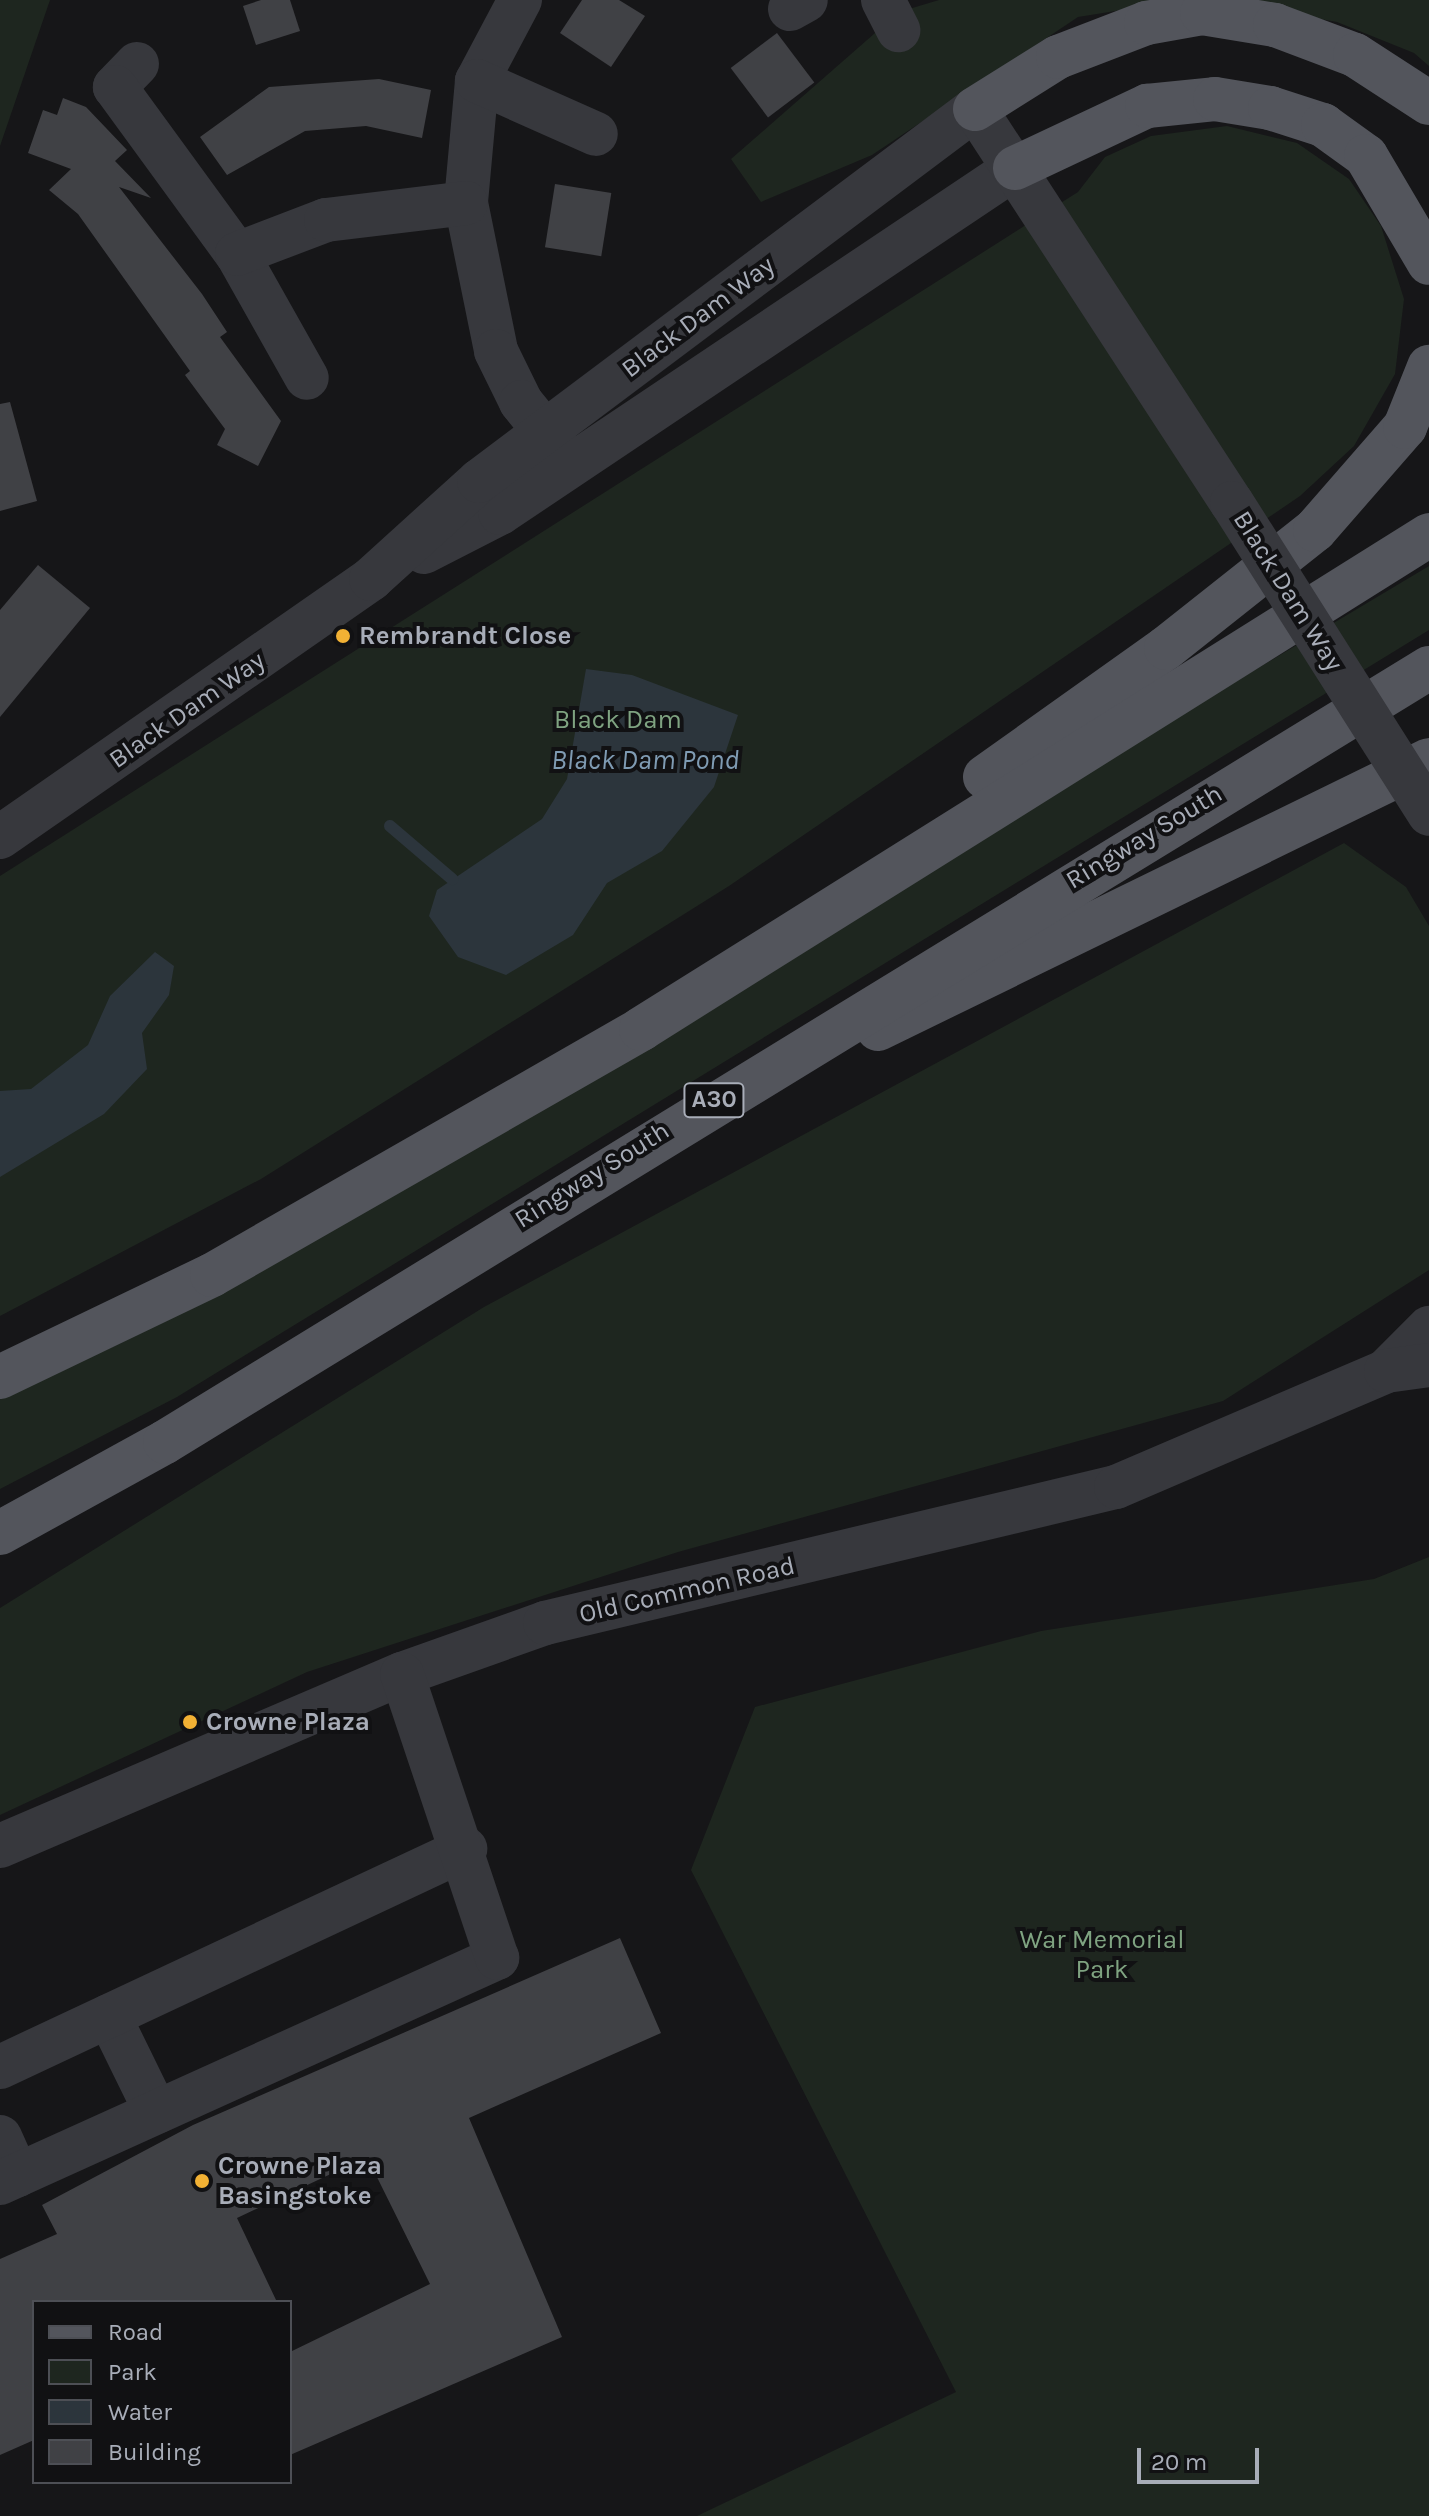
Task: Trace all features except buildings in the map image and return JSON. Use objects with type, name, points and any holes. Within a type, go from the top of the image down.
[{"type":"main road","points":[[975,109],[1058,57],[1146,23],[1202,13],[1275,25],[1355,55],[1429,103]]},
{"type":"main road","points":[[1015,168],[1147,106],[1215,99],[1270,108],[1323,125],[1366,156],[1429,263]]},
{"type":"main road","points":[[641,1029],[1166,648],[1315,530],[1405,427],[1429,367]]},
{"type":"main road","points":[[0,1377],[212,1275],[641,1029],[1429,535]]},
{"type":"main road","name":"Ringway South","points":[[0,1533],[165,1442],[635,1148],[1429,668]]},
{"type":"main road","points":[[635,1148],[1429,760]]},
{"type":"street","points":[[520,0],[477,81],[466,203],[496,351],[558,449]]},
{"type":"street","points":[[137,64],[115,87],[237,254],[307,378]]},
{"type":"street","points":[[477,81],[596,134]]},
{"type":"street","name":"Black Dam Way","points":[[558,449],[975,109],[1232,503],[1429,814]]},
{"type":"street","name":"Black Dam Way","points":[[0,837],[558,449],[1015,168]]},
{"type":"street","points":[[237,254],[326,220],[466,203]]},
{"type":"street","name":"Old Common Road","points":[[1386,1371],[1429,1328]]},
{"type":"street","name":"Old Common Road","points":[[0,1846],[402,1674],[545,1623],[1116,1487],[1386,1371],[1429,1365]]},
{"type":"street","points":[[6,2165],[156,2112],[497,1958],[465,1849],[402,1674]]},
{"type":"street","points":[[0,2067],[465,1849]]},
{"type":"street","points":[[109,2016],[156,2112]]},
{"type":"green space","points":[[0,0],[50,0],[0,146]]},
{"type":"green space","points":[[939,0],[1184,0],[1078,17],[872,155],[761,202],[731,159],[899,12]]},
{"type":"green space","points":[[1215,0],[1429,0],[1429,66],[1414,53],[1337,22]]},
{"type":"green space","name":"Black Dam","points":[[1227,126],[1297,143],[1349,179],[1381,226],[1404,299],[1395,374],[1354,446],[1300,496],[729,886],[261,1179],[0,1316],[0,876],[1078,192],[1105,157],[1151,136]]},
{"type":"green space","points":[[1429,566],[1429,630],[177,1397],[0,1489],[0,1398],[121,1343],[307,1236]]},
{"type":"green space","points":[[1344,843],[1406,887],[1429,926],[1429,1270],[1223,1401],[678,1552],[307,1672],[0,1815],[0,1608],[484,1307]]},
{"type":"green space","name":"War Memorial Park","points":[[1429,1557],[1429,2516],[697,2516],[956,2392],[691,1870],[755,1707],[1041,1631],[1374,1579]]},
{"type":"water","name":"Black Dam Pond","points":[[586,669],[632,675],[738,715],[714,787],[662,851],[607,883],[573,935],[506,975],[458,957],[429,916],[437,890],[542,819],[567,779]]},
{"type":"water","points":[[155,952],[174,966],[169,995],[142,1033],[147,1069],[104,1114],[0,1177],[0,1091],[31,1089],[88,1045],[110,996]]},
{"type":"waterway","points":[[390,826],[452,879]]},
{"type":"place","name":"Rembrandt Close","points":[[343,636]]},
{"type":"place","name":"Crowne Plaza","points":[[190,1722]]},
{"type":"place","name":"Crowne Plaza Basingstoke","points":[[202,2181]]}]
